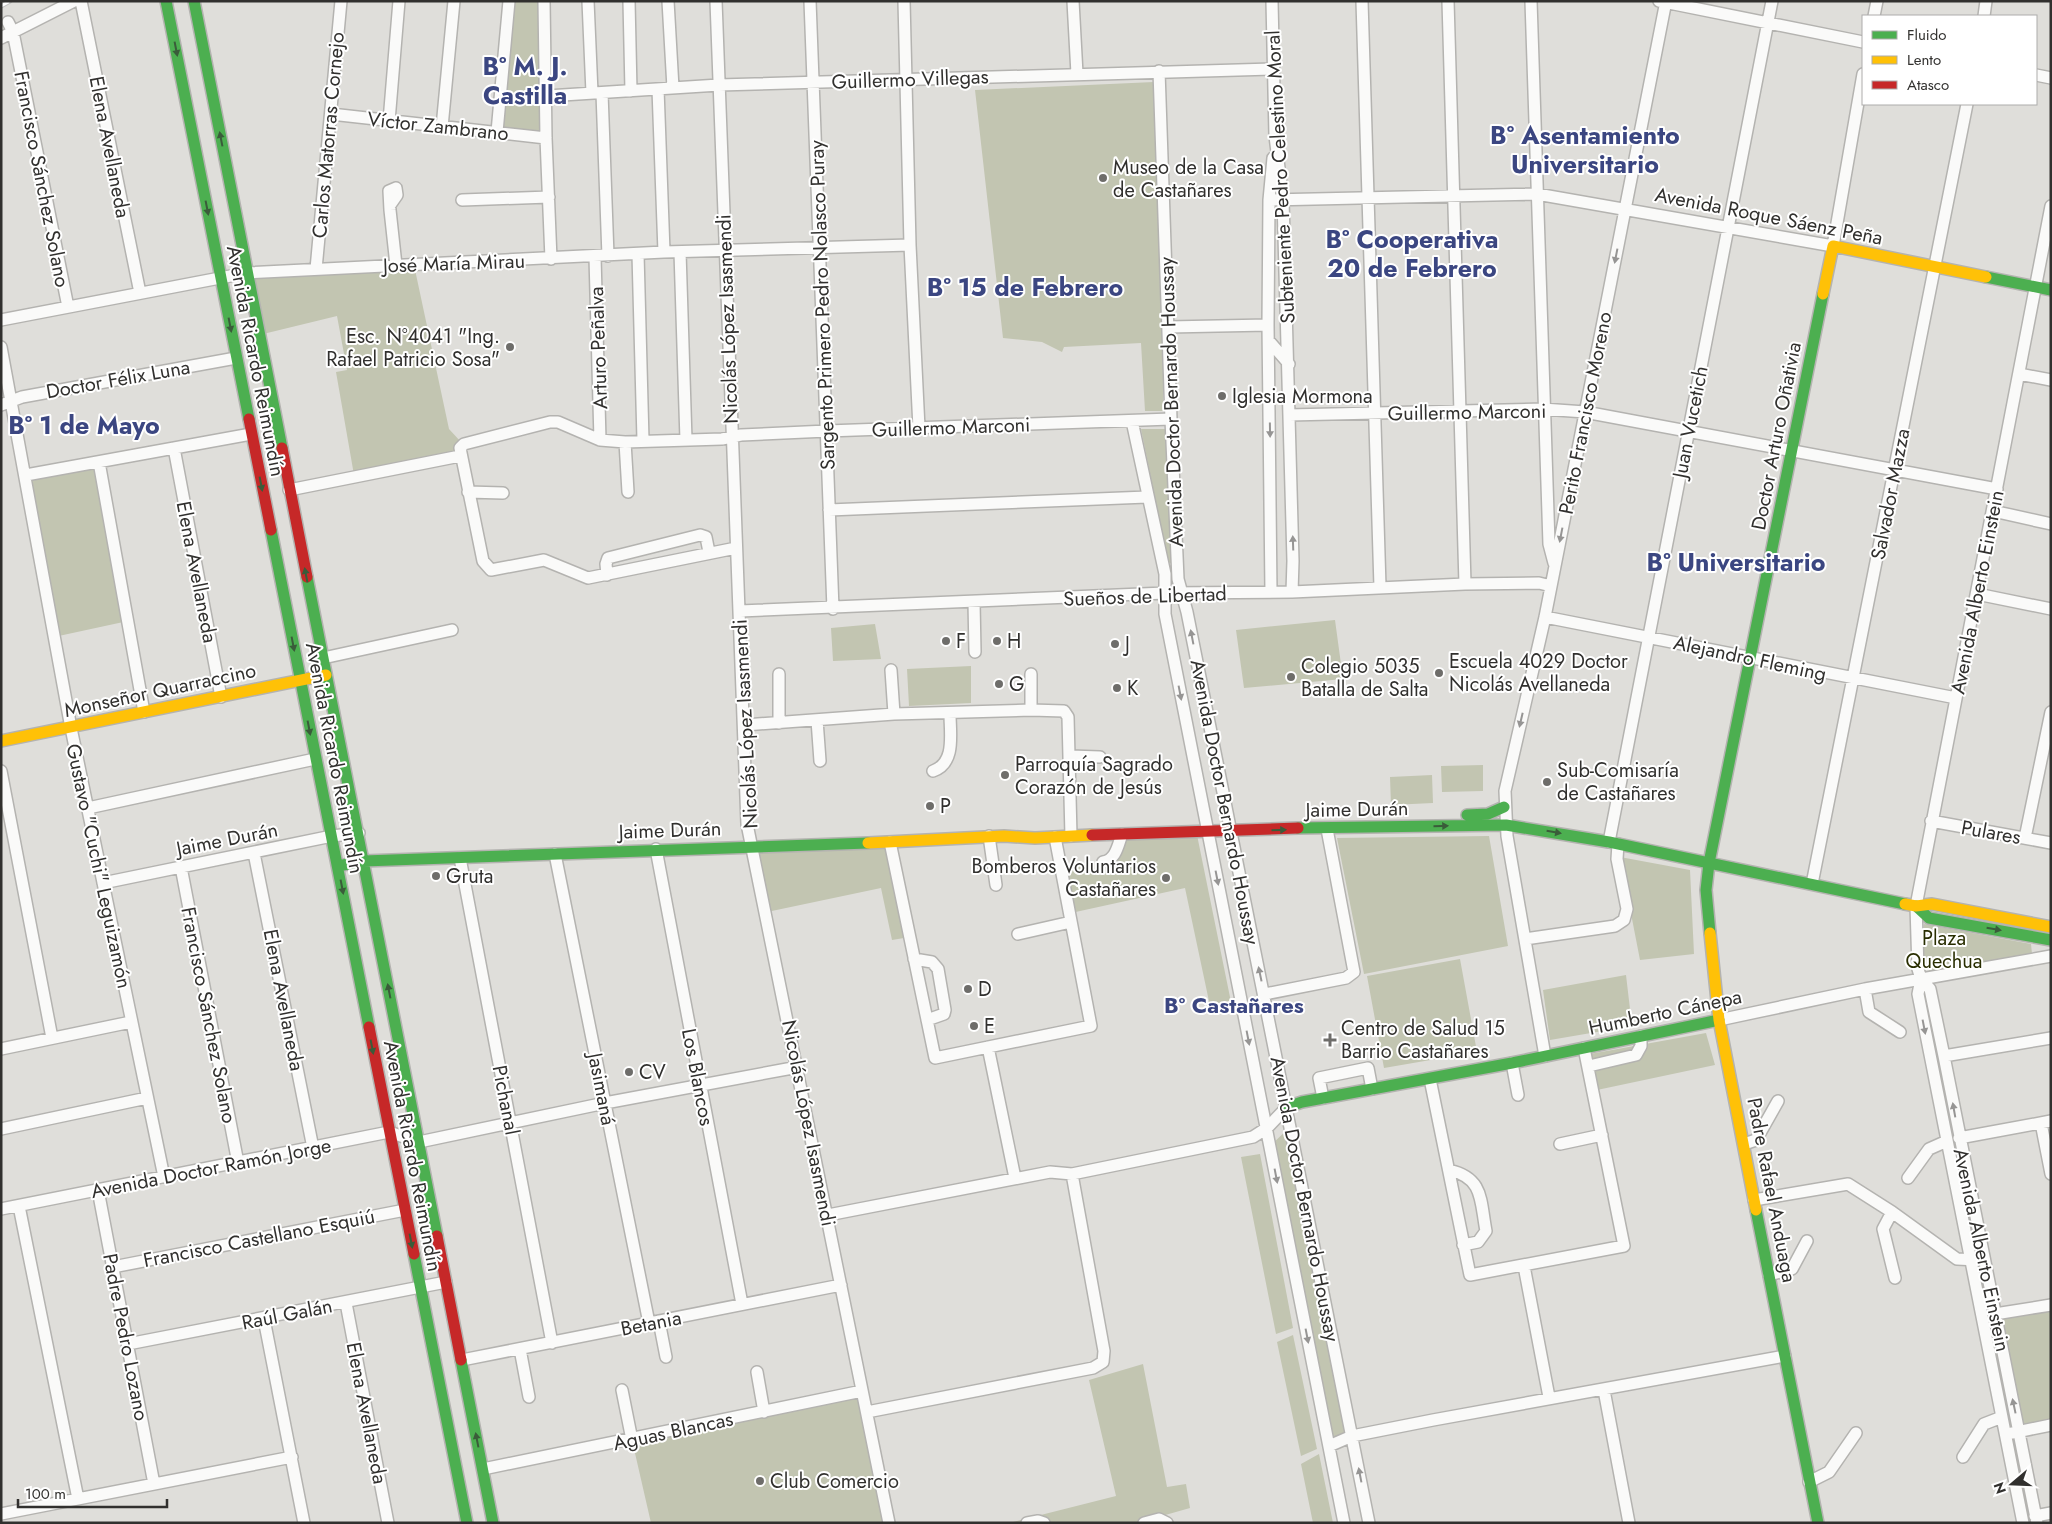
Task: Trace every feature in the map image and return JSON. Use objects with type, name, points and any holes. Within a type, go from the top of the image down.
[{"type":"street","points":[[1,38],[10,27],[74,1]]},
{"type":"street","name":"Elena Avellaneda","points":[[81,1],[140,293]]},
{"type":"street","name":"Avenida Ricardo Reimundín","points":[[166,1],[467,1523]]},
{"type":"street","name":"Avenida Ricardo Reimundín","points":[[194,1],[493,1523]]},
{"type":"street","name":"Carlos Matorras Cornejo","points":[[316,269],[341,1]]},
{"type":"street","points":[[389,121],[399,1]]},
{"type":"street","points":[[442,127],[454,1]]},
{"type":"street","points":[[497,132],[509,1]]},
{"type":"street","points":[[544,1],[547,96],[546,138],[551,259]]},
{"type":"street","points":[[588,1],[597,93],[608,256]]},
{"type":"street","points":[[629,1],[631,91]]},
{"type":"street","points":[[668,1],[673,88]]},
{"type":"street","name":"Nicolás López Isasmendi","points":[[716,1],[724,250],[745,725],[747,824],[828,1214],[889,1523]]},
{"type":"street","name":"Sargento Primero Pedro Nolasco Puray","points":[[810,1],[833,609]]},
{"type":"street","points":[[904,1],[910,245],[919,428]]},
{"type":"street","points":[[1073,1],[1077,74]]},
{"type":"street","name":"Subteniente Pedro Celestino Moral","points":[[1272,1],[1275,136],[1283,200],[1289,364],[1292,592]]},
{"type":"street","points":[[1362,1],[1380,587]]},
{"type":"street","points":[[1448,1],[1465,584]]},
{"type":"street","points":[[1531,1],[1543,409],[1549,544],[1555,567]]},
{"type":"street","name":"Juan Vucetich","points":[[1525,940],[1615,926],[1624,920],[1627,909],[1614,843],[1648,636],[1772,1]]},
{"type":"street","points":[[1874,15],[1877,1]]},
{"type":"street","points":[[1984,15],[1986,1]]},
{"type":"street","points":[[1663,2],[1862,42]]},
{"type":"street","name":"Perito Francisco Moreno","points":[[1545,1056],[1506,825],[1505,791],[1545,617],[1626,208],[1663,2]]},
{"type":"street","name":"Francisco Sánchez Solano","points":[[10,27],[68,307]]},
{"type":"street","name":"Guillermo Villegas","points":[[547,96],[719,85],[905,78],[1273,69]]},
{"type":"street","name":"Avenida Doctor Bernardo Houssay","points":[[1159,71],[1170,419],[1178,579],[1283,1092],[1288,1107],[1369,1523]]},
{"type":"street","points":[[2037,75],[2051,78]]},
{"type":"street","name":"Doctor Arturo Oñativia","points":[[1709,863],[1833,246],[1862,80]]},
{"type":"street","points":[[658,89],[664,252]]},
{"type":"street","name":"Salvador Mazza","points":[[1812,884],[1967,105]]},
{"type":"street","name":"Víctor Zambrano","points":[[331,114],[546,138]]},
{"type":"street","points":[[1271,592],[1268,325],[1269,200],[1275,136]]},
{"type":"street","name":"Avenida Roque Sáenz Peña","points":[[1269,200],[1537,194],[1626,208],[1833,246],[2051,290]]},
{"type":"street","points":[[462,200],[549,196]]},
{"type":"street","points":[[390,206],[396,265]]},
{"type":"street","name":"Avenida Alberto Einstein","points":[[2023,1523],[1918,994],[1921,980],[1918,961],[1916,906],[2051,206]]},
{"type":"street","name":"José María Mirau","points":[[1,320],[246,273],[664,252],[910,245]]},
{"type":"street","points":[[680,252],[686,440]]},
{"type":"street","points":[[638,254],[643,440]]},
{"type":"street","name":"Arturo Peñalva","points":[[595,256],[600,440]]},
{"type":"street","points":[[1168,327],[1268,325]]},
{"type":"street","points":[[1269,341],[1289,364]]},
{"type":"street","name":"Gustavo \"Cuchi\" Leguizamón","points":[[1,347],[7,403],[26,475],[71,728],[164,1177]]},
{"type":"street","name":"Doctor Félix Luna","points":[[7,403],[22,397],[236,358]]},
{"type":"street","points":[[2020,374],[2051,380]]},
{"type":"street","name":"Guillermo Marconi","points":[[1289,415],[1543,409],[1585,412],[1997,489]]},
{"type":"street","name":"Guillermo Marconi","points":[[460,456],[460,448],[464,444],[550,422],[558,422],[600,440],[625,442],[722,439],[732,436],[827,431],[1170,419]]},
{"type":"street","name":"Avenida Doctor Bernardo Houssay","points":[[1132,421],[1147,497],[1166,574],[1165,614],[1344,1523]]},
{"type":"street","points":[[26,475],[251,434]]},
{"type":"street","points":[[625,442],[628,492]]},
{"type":"street","name":"Elena Avellaneda","points":[[174,448],[221,697]]},
{"type":"street","points":[[289,490],[460,456],[483,561],[491,570],[544,560],[582,578],[607,575],[709,552],[736,548]]},
{"type":"street","points":[[99,462],[144,712]]},
{"type":"street","points":[[1270,472],[1290,463]]},
{"type":"street","points":[[468,492],[503,494]]},
{"type":"street","points":[[829,510],[1147,497]]},
{"type":"street","points":[[1993,511],[2051,524]]},
{"type":"street","points":[[607,575],[606,564],[608,558],[700,535],[706,536],[709,552]]},
{"type":"street","name":"Sueños de Libertad","points":[[740,611],[833,609],[1165,593],[1292,592],[1465,584],[1539,583],[1550,586]]},
{"type":"street","points":[[1977,594],[2051,609]]},
{"type":"street","points":[[974,602],[975,652]]},
{"type":"street","name":"Alejandro Fleming","points":[[1545,617],[1956,698]]},
{"type":"street","points":[[323,658],[452,630]]},
{"type":"street","points":[[891,670],[894,714]]},
{"type":"street","name":"Monseñor Quarraccino","points":[[1,741],[326,674]]},
{"type":"street","points":[[779,674],[779,723]]},
{"type":"street","points":[[1031,674],[1031,710]]},
{"type":"street","points":[[745,725],[894,714],[950,714],[1031,710],[1064,712],[1068,717],[1071,832]]},
{"type":"street","points":[[2025,838],[2047,753],[2051,712]]},
{"type":"street","points":[[933,771],[946,764],[950,755],[950,714]]},
{"type":"street","points":[[817,720],[820,761]]},
{"type":"street","points":[[1070,756],[1100,757]]},
{"type":"street","points":[[88,808],[315,759]]},
{"type":"street","points":[[1,771],[52,1038]]},
{"type":"street","name":"Jaime Durán","points":[[1229,826],[1481,814],[1504,807]]},
{"type":"street","name":"Pulares","points":[[1931,821],[2051,843]]},
{"type":"street","name":"Jaime Durán","points":[[338,866],[364,861],[890,842],[989,836],[1055,837],[1071,832],[1206,826],[1327,829],[1506,825],[1614,843],[1916,906]]},
{"type":"street","name":"Jaime Durán","points":[[1004,836],[1024,830],[1122,834],[1206,826]]},
{"type":"street","points":[[1264,994],[1346,978],[1354,972],[1327,829]]},
{"type":"street","name":"Jaime Durán","points":[[103,883],[332,836],[359,834]]},
{"type":"street","points":[[1103,862],[1108,861],[1113,856],[1122,834]]},
{"type":"street","points":[[989,836],[996,885]]},
{"type":"street","points":[[890,842],[935,1058],[1091,1026],[1055,837]]},
{"type":"street","name":"Los Blancos","points":[[656,850],[742,1304]]},
{"type":"street","name":"Elena Avellaneda","points":[[254,853],[313,1148]]},
{"type":"street","name":"Jasimaná","points":[[555,854],[605,1103],[654,1322],[666,1357]]},
{"type":"street","name":"Pichanal","points":[[460,858],[552,1342]]},
{"type":"street","name":"Padre Rafael Anduaga","points":[[1709,863],[1706,890],[1719,1020],[1818,1523]]},
{"type":"street","name":"Francisco Sánchez Solano","points":[[181,867],[238,1163]]},
{"type":"street","points":[[1916,906],[1932,904],[2051,927]]},
{"type":"street","points":[[1916,906],[1929,918],[2051,940]]},
{"type":"street","points":[[1018,934],[1071,922]]},
{"type":"street","name":"Humberto Cánepa","points":[[1288,1107],[1323,1098],[1512,1063],[1865,989],[2051,956]]},
{"type":"street","points":[[914,959],[932,962],[938,969],[945,1010],[944,1014],[927,1020]]},
{"type":"street","name":"Avenida Alberto Einstein","points":[[1921,980],[1930,989],[2036,1519]]},
{"type":"street","points":[[1865,989],[1869,1012],[1900,1032]]},
{"type":"street","points":[[1,1049],[131,1022]]},
{"type":"street","points":[[1589,1066],[1636,1055],[1642,1046],[1641,1036]]},
{"type":"street","points":[[1944,1056],[2051,1038]]},
{"type":"street","points":[[988,1047],[1015,1178]]},
{"type":"street","points":[[1430,1079],[1470,1274],[1524,1266],[1624,1246],[1584,1048]]},
{"type":"street","points":[[1512,1063],[1518,1095]]},
{"type":"street","points":[[389,1132],[419,1142],[605,1103],[798,1067]]},
{"type":"street","points":[[1323,1098],[1319,1078],[1368,1068],[1372,1089]]},
{"type":"street","points":[[1261,1096],[1283,1092]]},
{"type":"street","points":[[1,1129],[147,1098]]},
{"type":"street","points":[[1744,1144],[1756,1140],[1778,1101]]},
{"type":"street","points":[[828,1214],[1050,1172],[1072,1174],[1253,1137],[1266,1128],[1288,1107]]},
{"type":"street","points":[[1959,1138],[2046,1122],[2051,1174]]},
{"type":"street","name":"Avenida Doctor Ramón Jorge","points":[[1,1209],[389,1132]]},
{"type":"street","points":[[1560,1144],[1602,1135]]},
{"type":"street","points":[[1908,1178],[1928,1149],[1947,1141]]},
{"type":"street","points":[[1448,1170],[1466,1175],[1476,1186],[1486,1231],[1478,1242],[1463,1245]]},
{"type":"street","points":[[867,1412],[1093,1368],[1103,1362],[1104,1351],[1072,1174]]},
{"type":"street","points":[[1754,1200],[1848,1184],[1892,1212],[1957,1259],[1983,1259]]},
{"type":"street","name":"Padre Pedro Lozano","points":[[98,1190],[154,1484]]},
{"type":"street","points":[[19,1206],[78,1499]]},
{"type":"street","name":"Francisco Castellano Esquiú","points":[[113,1267],[405,1210]]},
{"type":"street","points":[[1892,1212],[1883,1230],[1895,1278]]},
{"type":"street","points":[[1769,1275],[1792,1269],[1807,1241]]},
{"type":"street","points":[[1524,1266],[1549,1397]]},
{"type":"street","name":"Raúl Galán","points":[[128,1344],[446,1282]]},
{"type":"street","name":"Betania","points":[[462,1360],[841,1285]]},
{"type":"street","name":"Elena Avellaneda","points":[[346,1303],[388,1523]]},
{"type":"street","points":[[1995,1314],[2051,1305]]},
{"type":"street","points":[[264,1318],[304,1523]]},
{"type":"street","points":[[520,1348],[529,1397]]},
{"type":"street","points":[[1329,1446],[1352,1436],[1549,1397],[1593,1389],[1604,1390],[1785,1356]]},
{"type":"street","points":[[757,1372],[764,1412]]},
{"type":"street","points":[[622,1390],[632,1440]]},
{"type":"street","points":[[1604,1390],[1629,1523]]},
{"type":"street","name":"Aguas Blancas","points":[[483,1469],[632,1440],[862,1391]]},
{"type":"street","points":[[1963,1457],[1984,1424],[2002,1417]]},
{"type":"street","points":[[2006,1434],[2051,1426]]},
{"type":"street","points":[[1809,1482],[1829,1472],[1856,1433]]},
{"type":"street","points":[[1,1514],[292,1457]]},
{"type":"street","points":[[2036,1519],[2051,1513]]},
{"type":"street","points":[[1144,1523],[1159,1519],[1167,1523]]},
{"type":"street","points":[[1027,1523],[1038,1521],[1044,1523]]},
{"type":"green space","points":[[509,1],[544,1],[546,138],[497,132]]},
{"type":"green space","points":[[1154,82],[1163,339],[1163,411],[1145,411],[1141,343],[1064,347],[1062,352],[1042,342],[1003,338],[975,90]]},
{"type":"green space","points":[[414,265],[449,429],[461,442],[460,456],[354,475],[336,372],[347,370],[337,316],[259,335],[246,273]]},
{"type":"green space","points":[[1141,429],[1168,429],[1174,565],[1168,562]]},
{"type":"green space","points":[[99,462],[128,621],[54,637],[26,475]]},
{"type":"green space","points":[[1335,620],[1343,679],[1244,688],[1236,630]]},
{"type":"green space","points":[[875,624],[881,659],[833,661],[831,628]]},
{"type":"green space","points":[[971,666],[971,703],[909,706],[907,669]]},
{"type":"green space","points":[[1483,765],[1483,791],[1442,792],[1441,766]]},
{"type":"green space","points":[[1432,775],[1433,803],[1391,805],[1390,777]]},
{"type":"green space","points":[[1122,834],[1197,835],[1231,1002],[1210,1006],[1185,888],[1071,913],[1060,868],[1100,862],[1105,876],[1103,862]]},
{"type":"green space","points":[[1489,836],[1508,946],[1364,974],[1337,838]]},
{"type":"green space","points":[[887,842],[910,937],[892,940],[881,888],[767,912],[753,846]]},
{"type":"green space","points":[[1620,857],[1690,870],[1694,954],[1640,960]]},
{"type":"green space","name":"Plaza Quechua","points":[[1924,924],[2031,944],[2032,954],[1930,974],[1922,951]]},
{"type":"green space","points":[[1460,959],[1477,1052],[1384,1068],[1367,976]]},
{"type":"green space","points":[[1626,975],[1632,1026],[1550,1040],[1543,990]]},
{"type":"green space","points":[[1706,1033],[1715,1065],[1597,1090],[1590,1054]]},
{"type":"green space","points":[[1290,1127],[1352,1436],[1330,1444],[1270,1146]]},
{"type":"green space","points":[[1260,1154],[1293,1328],[1276,1334],[1241,1157]]},
{"type":"green space","points":[[2051,1305],[2051,1423],[2023,1428],[2001,1314]]},
{"type":"green space","points":[[1293,1335],[1317,1449],[1301,1456],[1277,1342]]},
{"type":"green space","points":[[1143,1364],[1167,1487],[1186,1484],[1190,1508],[1137,1523],[1009,1523],[1116,1496],[1089,1380]]},
{"type":"green space","name":"Club Comercio","points":[[862,1391],[886,1523],[651,1523],[632,1440]]},
{"type":"green space","points":[[1319,1454],[1333,1523],[1313,1523],[1301,1464]]},
{"type":"railway","points":[[1,6],[10,1]]},
{"type":"traffic: fast","points":[[166,1],[249,419]]},
{"type":"traffic: fast","points":[[194,1],[282,448]]},
{"type":"traffic: fast","points":[[1986,277],[2051,290]]},
{"type":"traffic: fast","points":[[1710,933],[1706,890],[1709,863],[1823,294]]},
{"type":"traffic: fast","points":[[271,530],[369,1027]]},
{"type":"traffic: fast","points":[[307,577],[437,1236]]},
{"type":"traffic: fast","points":[[1467,815],[1488,814],[1504,807]]},
{"type":"traffic: fast","points":[[1298,828],[1506,825],[1609,842],[1905,904]]},
{"type":"traffic: fast","points":[[338,866],[364,861],[868,843]]},
{"type":"traffic: fast","points":[[1916,906],[1929,918],[2051,940]]},
{"type":"traffic: fast","points":[[1287,1107],[1302,1102],[1512,1063],[1719,1020]]},
{"type":"traffic: fast","points":[[1756,1210],[1818,1523]]},
{"type":"traffic: fast","points":[[414,1254],[467,1523]]},
{"type":"traffic: fast","points":[[461,1360],[493,1523]]},
{"type":"traffic: slow","points":[[1823,294],[1833,246],[1986,277]]},
{"type":"traffic: slow","points":[[1,741],[326,675]]},
{"type":"traffic: slow","points":[[868,843],[1004,836],[1035,838],[1092,835]]},
{"type":"traffic: slow","points":[[1905,904],[1916,906],[1932,904],[2051,927]]},
{"type":"traffic: slow","points":[[1710,933],[1719,1020],[1756,1210]]},
{"type":"traffic: jam","points":[[249,419],[271,530]]},
{"type":"traffic: jam","points":[[282,448],[307,577]]},
{"type":"traffic: jam","points":[[1092,835],[1298,828]]},
{"type":"traffic: jam","points":[[369,1027],[414,1254]]},
{"type":"traffic: jam","points":[[437,1236],[461,1360]]},
{"type":"place","name":"Museo de la Casa de Castañares","points":[[1103,178]]},
{"type":"place","name":"Esc. N°4041 \"Ing. Rafael Patricio Sosa\"","points":[[510,347]]},
{"type":"place","name":"Iglesia Mormona","points":[[1222,396]]},
{"type":"place","name":"F","points":[[946,641]]},
{"type":"place","name":"H","points":[[997,641]]},
{"type":"place","name":"J","points":[[1115,644]]},
{"type":"place","name":"Escuela 4029 Doctor Nicolás Avellaneda","points":[[1439,673]]},
{"type":"place","name":"Colegio 5035 Batalla de Salta","points":[[1291,677]]},
{"type":"place","name":"G","points":[[999,684]]},
{"type":"place","name":"K","points":[[1117,688]]},
{"type":"place","name":"Parroquía Sagrado Corazón de Jesús","points":[[1005,775]]},
{"type":"place","name":"Sub-Comisaría de Castañares","points":[[1547,782]]},
{"type":"place","name":"P","points":[[930,806]]},
{"type":"place","name":"Gruta","points":[[436,876]]},
{"type":"place","name":"Bomberos Voluntarios Castañares","points":[[1166,878]]},
{"type":"place","name":"D","points":[[968,989]]},
{"type":"place","name":"E","points":[[974,1026]]},
{"type":"place","name":"Centro de Salud 15 Barrio Castañares","points":[[1330,1040]]},
{"type":"place","name":"CV","points":[[629,1072]]},
{"type":"place","name":"Club Comercio","points":[[760,1481]]},
{"type":"district","name":"Bº M. J. Castilla","points":[[525,80]]},
{"type":"district","name":"Bº Asentamiento Universitario","points":[[1585,150]]},
{"type":"district","name":"Bº Cooperativa 20 de Febrero","points":[[1412,254]]},
{"type":"district","name":"Bº 15 de Febrero","points":[[1025,287]]},
{"type":"district","name":"Bº 1 de Mayo","points":[[84,425]]},
{"type":"district","name":"Bº Universitario","points":[[1736,562]]},
{"type":"district","name":"B° Castañares","points":[[1234,1005]]}]
